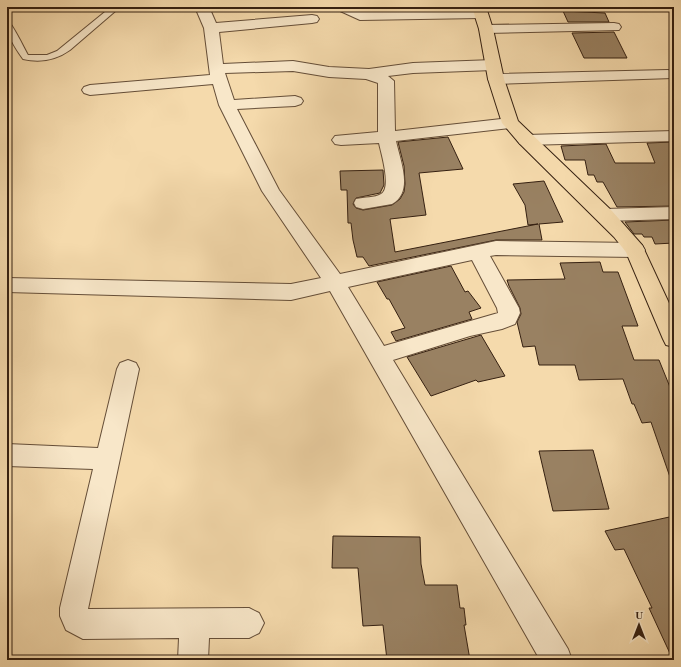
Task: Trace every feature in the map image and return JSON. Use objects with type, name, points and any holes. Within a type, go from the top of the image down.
[{"type":"main road","points":[[482,16],[494,72],[510,123],[605,215],[635,250],[674,339]]},
{"type":"street","points":[[202,7],[212,28],[217,74],[227,105],[271,191],[335,282],[557,660]]},
{"type":"street","points":[[343,7],[360,16],[366,11],[482,16],[614,27]]},
{"type":"street","points":[[212,28],[312,19]]},
{"type":"street","points":[[90,90],[294,66],[329,72],[369,74],[413,68],[494,72],[668,75]]},
{"type":"street","points":[[363,204],[385,201],[392,196],[396,183],[387,137],[386,81],[369,74]]},
{"type":"street","points":[[227,105],[272,103],[295,100]]},
{"type":"street","points":[[341,140],[387,137],[510,123]]},
{"type":"street","points":[[526,140],[674,136]]},
{"type":"street","points":[[605,215],[674,213]]},
{"type":"street","points":[[7,285],[291,292],[496,248],[635,250]]},
{"type":"street","points":[[378,356],[470,328],[502,321],[507,318],[509,313],[508,308],[477,251]]},
{"type":"street","points":[[128,369],[74,608],[76,620],[84,624],[249,623]]},
{"type":"street","points":[[7,455],[108,458]]},
{"type":"street","points":[[193,660],[195,623]]},
{"type":"lane","points":[[7,22],[16,42],[26,57],[40,58],[55,56],[67,48],[116,7]]},
{"type":"shaded area","points":[[392,7],[480,7],[481,11],[395,13]]},
{"type":"building","points":[[563,11],[605,13],[609,22],[568,22]]},
{"type":"building","points":[[614,32],[627,58],[584,58],[572,33]]},
{"type":"building","points":[[448,137],[463,169],[419,173],[426,215],[390,219],[395,252],[538,224],[528,225],[525,205],[513,184],[544,181],[563,222],[539,224],[542,240],[496,240],[369,266],[363,257],[357,257],[351,223],[348,223],[347,190],[341,190],[340,171],[383,170],[384,185],[380,193],[356,198],[353,204],[356,208],[363,210],[392,205],[400,199],[404,192],[405,184],[404,166],[398,142]]},
{"type":"building","points":[[674,142],[674,206],[617,207],[603,182],[597,182],[594,175],[588,175],[585,160],[565,160],[561,146],[606,144],[615,163],[655,163],[647,143]]},
{"type":"building","points":[[674,220],[674,243],[655,244],[652,237],[644,237],[642,234],[634,234],[625,222]]},
{"type":"building","points":[[600,262],[603,272],[618,272],[638,326],[622,326],[634,360],[659,360],[674,397],[674,479],[671,480],[651,422],[642,423],[634,404],[632,404],[623,379],[579,380],[575,365],[539,365],[535,346],[523,347],[517,322],[521,314],[520,308],[507,280],[565,279],[560,263]]},
{"type":"building","points":[[451,266],[465,292],[468,291],[481,308],[469,312],[472,319],[396,341],[391,332],[405,328],[389,299],[387,299],[377,282]]},
{"type":"building","points":[[481,335],[505,376],[478,382],[476,380],[431,396],[407,357]]},
{"type":"building","points":[[593,450],[609,509],[553,511],[539,451]]},
{"type":"building","points":[[674,516],[673,660],[649,608],[652,608],[624,549],[615,550],[605,531]]},
{"type":"building","points":[[333,536],[420,537],[421,564],[425,585],[457,585],[460,608],[464,608],[466,625],[464,625],[470,660],[387,660],[383,625],[363,626],[358,568],[332,568]]}]
